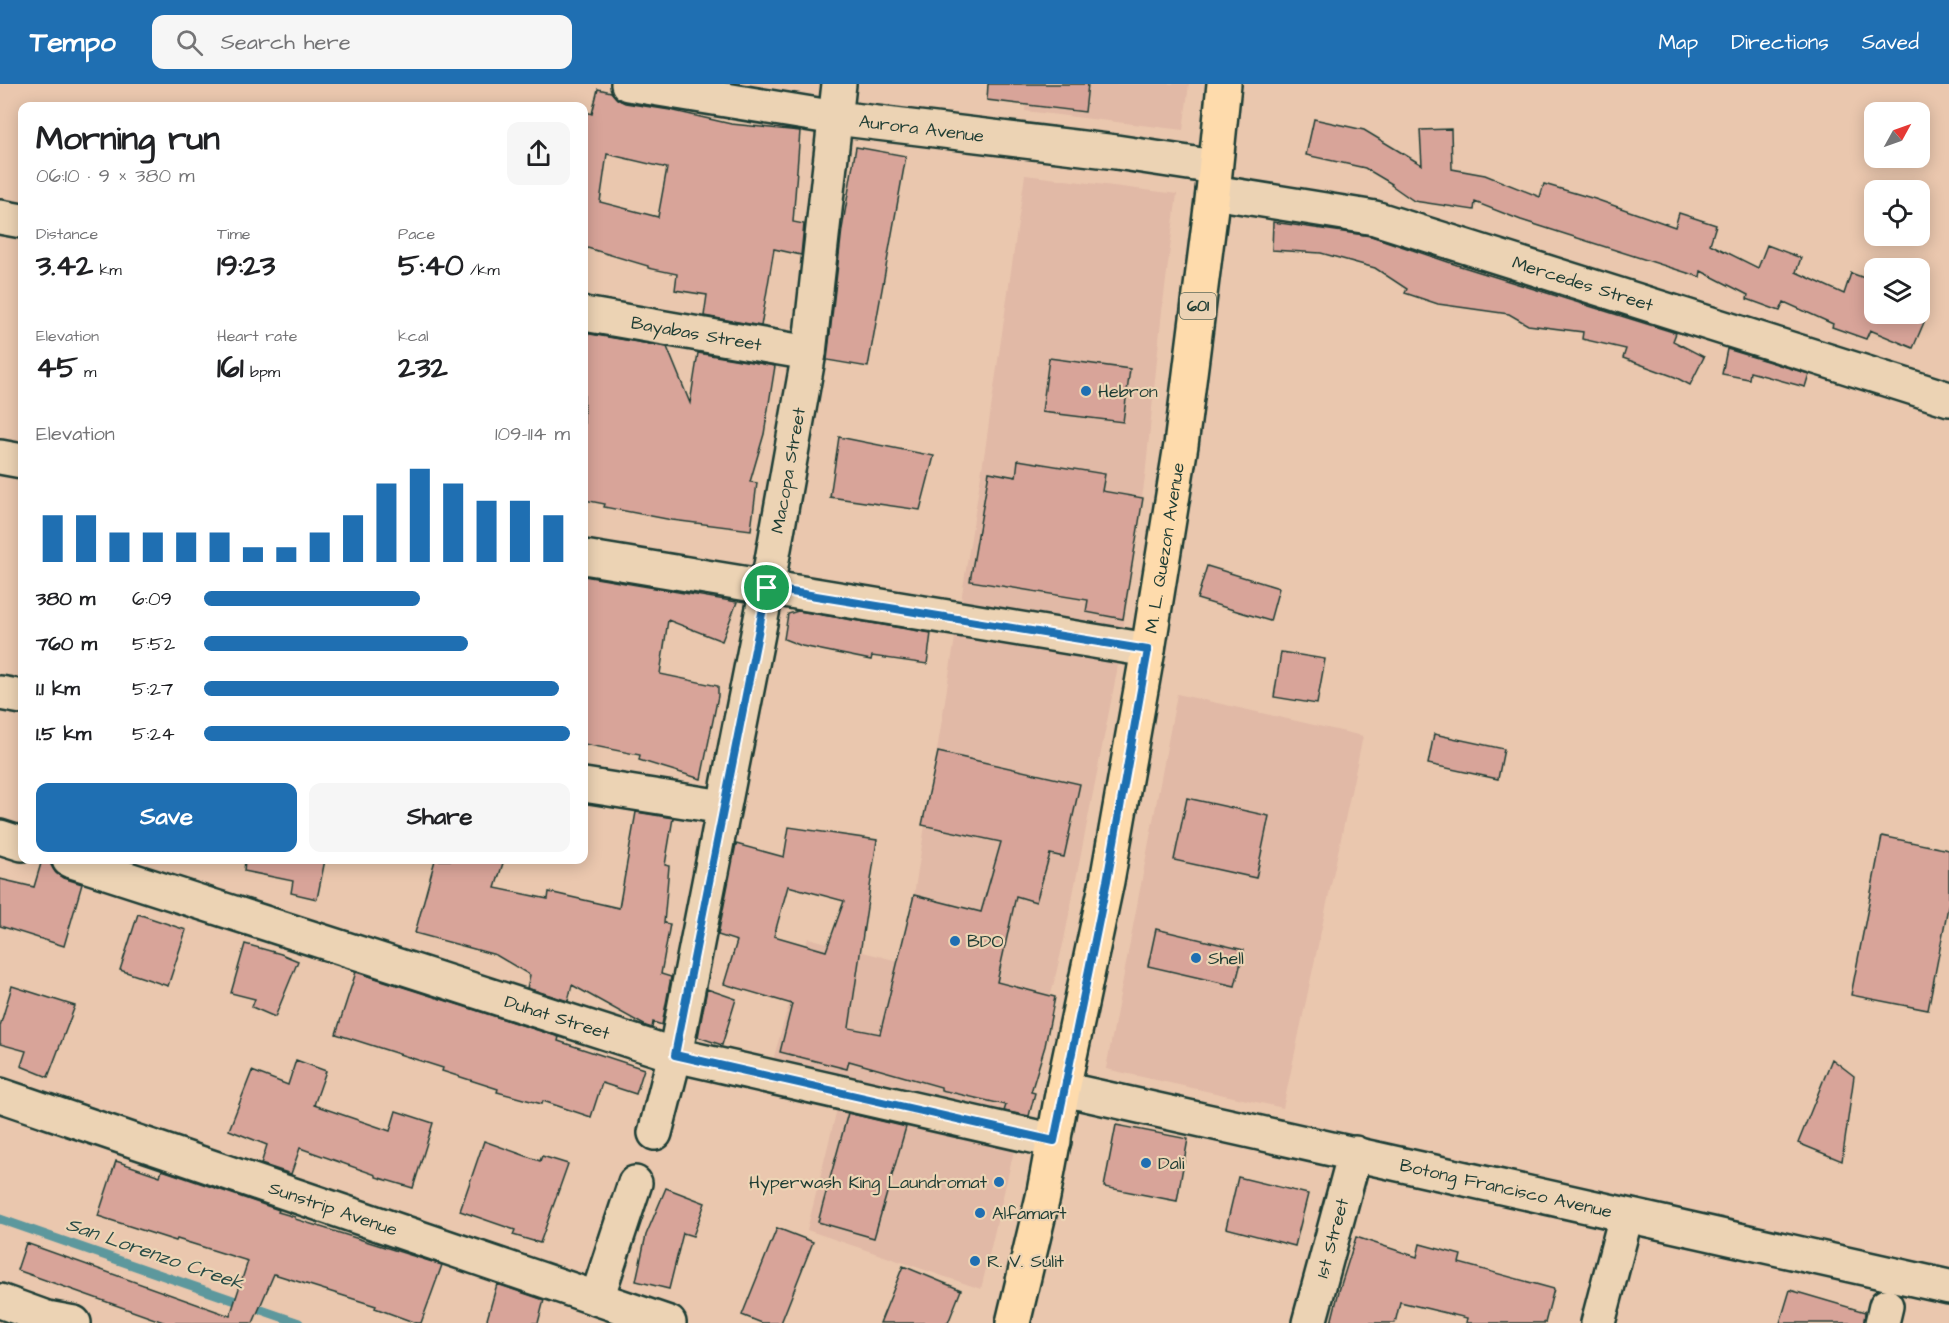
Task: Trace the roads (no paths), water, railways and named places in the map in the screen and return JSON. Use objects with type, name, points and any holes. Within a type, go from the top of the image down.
[{"type":"main road","name":"M. L. Quezon Avenue","points":[[1013,1323],[1043,1197],[1107,881],[1148,650],[1181,445],[1224,84]]},
{"type":"street","name":"Aurora Avenue","points":[[628,84],[836,118],[1116,152],[1214,180]]},
{"type":"street","name":"Macopa Street","points":[[655,1133],[675,1055],[767,588],[809,353],[839,84]]},
{"type":"street","name":"Mercedes Street","points":[[1214,180],[1375,219],[1949,399]]},
{"type":"street","points":[[0,217],[18,220]]},
{"type":"street","name":"Bayabas Street","points":[[588,315],[809,353]]},
{"type":"street","points":[[0,457],[18,460]]},
{"type":"street","points":[[588,558],[1148,650]]},
{"type":"street","points":[[0,693],[18,696]]},
{"type":"street","points":[[588,786],[723,807]]},
{"type":"street","points":[[0,837],[18,843]]},
{"type":"street","name":"Duhat Street","points":[[81,864],[675,1055],[1054,1141]]},
{"type":"street","name":"Botong Francisco Avenue","points":[[1064,1089],[1949,1287]]},
{"type":"street","name":"Sunstrip Avenue","points":[[0,1095],[669,1323]]},
{"type":"street","name":"1st Street","points":[[1309,1323],[1355,1153]]},
{"type":"street","points":[[597,1298],[635,1183]]},
{"type":"street","points":[[1598,1323],[1626,1216]]},
{"type":"street","points":[[0,1301],[47,1318],[74,1323]]},
{"type":"waterway","name":"San Lorenzo Creek","points":[[0,1219],[299,1323]]},
{"type":"place","name":"Hebron","points":[[1086,391]]},
{"type":"place","name":"BDO","points":[[955,941]]},
{"type":"place","name":"Shell","points":[[1196,958]]},
{"type":"place","name":"Dali","points":[[1146,1163]]},
{"type":"place","name":"Hyperwash King Laundromat","points":[[999,1182]]},
{"type":"place","name":"Alfamart","points":[[980,1213]]},
{"type":"place","name":"R. V. Sulit","points":[[975,1261]]}]
